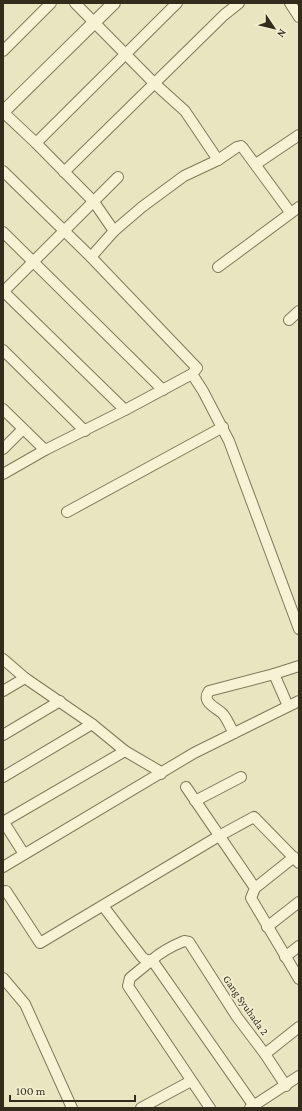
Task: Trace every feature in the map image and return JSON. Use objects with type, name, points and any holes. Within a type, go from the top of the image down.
[{"type":"street","points":[[3,51],[52,3]]},
{"type":"street","points":[[75,3],[154,83],[185,111],[218,160]]},
{"type":"street","points":[[114,3],[3,112],[94,202],[114,231]]},
{"type":"street","points":[[36,143],[177,3]]},
{"type":"street","points":[[64,172],[238,3]]},
{"type":"street","points":[[290,3],[299,17]]},
{"type":"street","points":[[256,164],[299,134]]},
{"type":"street","points":[[91,257],[114,231],[142,207],[184,176],[218,160],[237,147],[241,146],[295,210],[218,267]]},
{"type":"street","points":[[3,171],[91,257],[197,366],[197,369],[192,374],[85,431],[45,450],[3,474]]},
{"type":"street","points":[[118,177],[3,292],[125,410]]},
{"type":"street","points":[[3,233],[163,390]]},
{"type":"street","points":[[289,320],[299,312]]},
{"type":"street","points":[[3,350],[85,431]]},
{"type":"street","points":[[192,374],[223,427],[288,596],[299,629]]},
{"type":"street","points":[[3,409],[45,450]]},
{"type":"street","points":[[67,512],[223,427]]},
{"type":"street","points":[[3,449],[23,429]]},
{"type":"street","points":[[3,659],[25,678],[92,724],[125,750],[161,772],[160,774]]},
{"type":"street","points":[[234,733],[224,714],[215,709],[206,700],[206,696],[209,691],[299,666]]},
{"type":"street","points":[[274,674],[288,706]]},
{"type":"street","points":[[3,691],[25,678]]},
{"type":"street","points":[[3,735],[60,701]]},
{"type":"street","points":[[3,867],[194,753],[299,701]]},
{"type":"street","points":[[3,777],[92,724]]},
{"type":"street","points":[[24,854],[3,822],[125,750]]},
{"type":"street","points":[[195,801],[241,777]]},
{"type":"street","points":[[186,787],[255,888]]},
{"type":"street","points":[[6,892],[40,943],[219,836],[254,817],[296,860],[255,888],[250,898],[299,979]]},
{"type":"street","points":[[268,927],[299,902]]},
{"type":"street","points":[[103,906],[142,957],[146,960],[152,960]]},
{"type":"street","name":"Gang Syuhada 2","points":[[152,960],[169,948],[184,941],[189,942],[237,1017],[265,1054],[286,1086]]},
{"type":"street","points":[[285,957],[299,946]]},
{"type":"street","points":[[152,960],[130,978],[128,986],[210,1108]]},
{"type":"street","points":[[152,960],[257,1106],[299,1076]]},
{"type":"street","points":[[3,978],[25,1004],[72,1108]]},
{"type":"street","points":[[265,1054],[299,1027]]},
{"type":"street","points":[[141,1108],[191,1081]]}]
